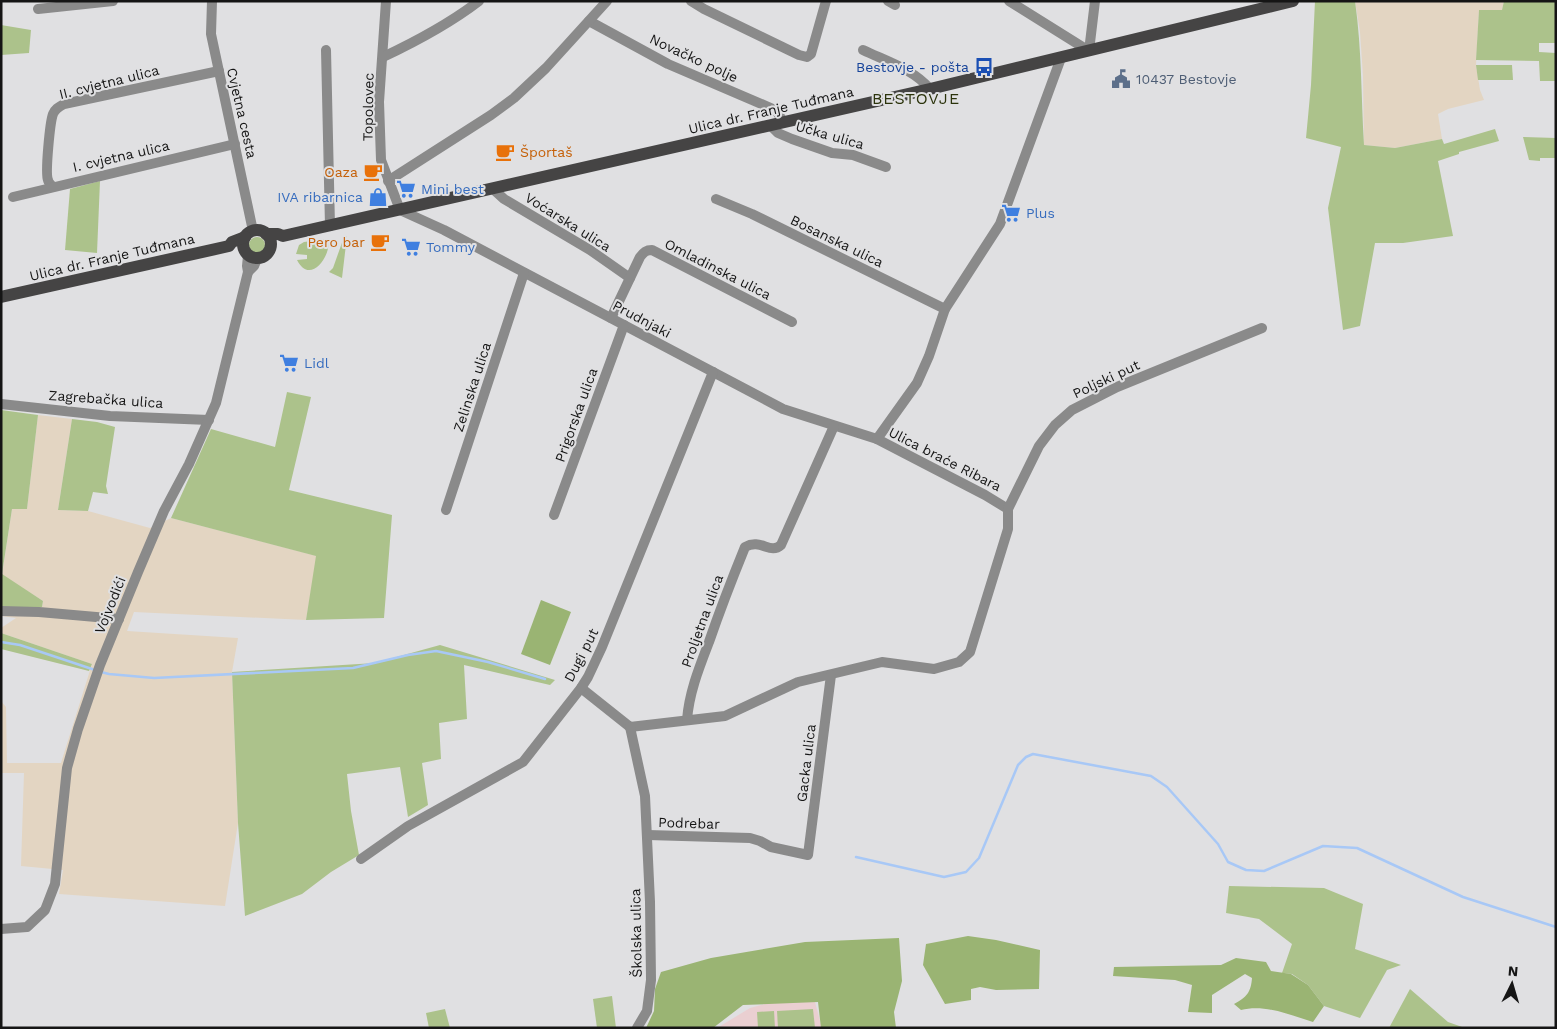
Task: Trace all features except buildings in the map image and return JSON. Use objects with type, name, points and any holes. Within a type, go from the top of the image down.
[{"type":"main road","name":"Ulica dr. Franje Tuđmana","points":[[266,234],[283,236],[330,226],[930,89],[1061,58],[1276,3],[1293,1]]},
{"type":"main road","points":[[270,249],[271,241],[262,231],[249,234],[243,242],[250,255],[265,256],[283,236]]},
{"type":"main road","name":"Ulica dr. Franje Tuđmana","points":[[229,246],[232,242],[249,234]]},
{"type":"main road","name":"Ulica dr. Franje Tuđmana","points":[[1,297],[229,246],[250,255]]},
{"type":"street","points":[[38,8],[113,1]]},
{"type":"street","name":"Cvjetna cesta","points":[[212,1],[211,34],[235,144],[249,234]]},
{"type":"street","name":"Topolovec","points":[[386,1],[379,102],[381,160],[400,210]]},
{"type":"street","points":[[383,57],[416,42],[455,19],[479,1]]},
{"type":"street","points":[[388,181],[491,115],[514,98],[546,68],[607,1]]},
{"type":"street","points":[[691,1],[799,56],[807,57],[811,54],[826,1]]},
{"type":"street","points":[[1009,1],[1089,51],[1095,1]]},
{"type":"street","name":"Novačko polje","points":[[589,21],[668,64],[772,109],[778,113],[783,122]]},
{"type":"street","points":[[326,50],[330,226]]},
{"type":"street","points":[[863,50],[906,70],[921,79],[930,89]]},
{"type":"street","name":"Ulica braće Ribara","points":[[630,727],[725,716],[798,682],[882,662],[934,670],[959,662],[970,652],[1008,528],[1008,509],[985,495],[877,439],[917,384],[945,309],[1000,224],[1061,58]]},
{"type":"street","name":"II. cvjetna ulica","points":[[52,186],[47,176],[52,116],[56,108],[64,104],[219,71]]},
{"type":"street","name":"Učka ulica","points":[[770,125],[778,133],[792,139],[832,153],[853,155],[886,167]]},
{"type":"street","name":"I. cvjetna ulica","points":[[12,197],[235,144]]},
{"type":"street","name":"Voćarska ulica","points":[[492,188],[504,199],[590,250],[630,278]]},
{"type":"street","name":"Bosanska ulica","points":[[716,199],[752,214],[945,309]]},
{"type":"street","name":"Prudnjaki","points":[[400,210],[444,230],[524,274],[783,408],[877,439]]},
{"type":"street","name":"Omladinska ulica","points":[[611,318],[644,252],[652,250],[792,322]]},
{"type":"street","name":"Vojvodići","points":[[1,929],[27,927],[45,910],[55,884],[67,768],[100,665],[156,529],[190,464],[222,384],[248,272],[247,266],[250,255]]},
{"type":"street","name":"Zelinska ulica","points":[[446,510],[524,274]]},
{"type":"street","name":"Prigorska ulica","points":[[554,515],[624,325]]},
{"type":"street","name":"Poljski put","points":[[1008,509],[1040,446],[1055,425],[1072,410],[1117,387],[1262,328]]},
{"type":"street","name":"Dugi put","points":[[361,859],[408,826],[523,762],[581,688],[602,647],[713,372]]},
{"type":"street","name":"Zagrebačka ulica","points":[[1,404],[110,416],[209,420]]},
{"type":"street","name":"Proljetna ulica","points":[[687,720],[688,704],[695,680],[727,591],[746,547],[752,544],[759,544],[772,549],[778,548],[781,545],[834,426]]},
{"type":"street","points":[[1,611],[39,612],[119,619]]},
{"type":"street","name":"Gacka ulica","points":[[808,855],[831,675]]},
{"type":"street","points":[[581,688],[630,727]]},
{"type":"street","name":"Podrebar","points":[[630,727],[646,796],[648,835],[750,838],[771,847],[808,855]]},
{"type":"street","name":"Školska ulica","points":[[637,1028],[647,1011],[651,980],[648,835]]},
{"type":"shaded area","points":[[1355,1],[1504,1],[1502,10],[1479,10],[1476,65],[1480,90],[1484,100],[1448,109],[1438,114],[1442,139],[1395,148],[1364,145],[1363,76],[1360,32]]},
{"type":"shaded area","points":[[38,415],[72,419],[58,510],[88,511],[150,528],[171,518],[317,556],[306,620],[134,612],[127,631],[238,638],[232,672],[238,823],[225,906],[59,894],[63,870],[21,866],[24,773],[1,773],[1,701],[6,707],[7,763],[61,763],[92,664],[1,633],[1,628],[16,618],[1,616],[1,607],[42,607],[43,601],[2,575],[12,509],[27,509]]},
{"type":"shaded area","points":[[812,991],[822,1028],[717,1028],[750,1008]]},
{"type":"green space","points":[[1315,1],[1355,1],[1360,56],[1364,145],[1395,148],[1442,139],[1444,144],[1495,129],[1499,141],[1459,152],[1459,154],[1438,161],[1453,236],[1403,243],[1375,243],[1360,326],[1343,330],[1328,208],[1341,147],[1306,138],[1311,85]]},
{"type":"green space","points":[[1504,1],[1556,1],[1556,43],[1539,43],[1539,52],[1556,53],[1556,81],[1540,81],[1539,61],[1476,60],[1479,10],[1502,10]]},
{"type":"green space","points":[[1,25],[31,30],[29,53],[1,55]]},
{"type":"green space","points":[[1476,65],[1512,65],[1513,80],[1478,80]]},
{"type":"green space","points":[[1523,137],[1556,138],[1556,158],[1540,158],[1540,161],[1529,160]]},
{"type":"green space","points":[[100,181],[97,253],[65,250],[70,189]]},
{"type":"green space","points":[[347,236],[342,278],[329,272],[333,268],[344,237]]},
{"type":"green space","points":[[257,237],[263,239],[265,245],[263,251],[257,253],[251,251],[249,245],[251,239]]},
{"type":"green space","points":[[328,240],[327,253],[319,265],[314,269],[308,270],[302,267],[297,260],[307,259],[307,255],[296,254],[299,245],[304,242]]},
{"type":"green space","points":[[287,392],[311,397],[289,490],[392,515],[384,618],[306,620],[316,556],[171,518],[211,429],[275,447]]},
{"type":"green space","points":[[1,410],[38,415],[27,509],[12,509],[2,574],[43,601],[42,607],[1,607]]},
{"type":"green space","points":[[72,419],[97,422],[115,427],[106,486],[108,494],[93,492],[88,511],[58,510]]},
{"type":"green space","points":[[541,600],[571,612],[550,665],[521,654]]},
{"type":"green space","points":[[1,633],[92,664],[89,671],[1,649]]},
{"type":"green space","points":[[440,645],[555,680],[550,685],[464,665],[467,719],[439,723],[441,759],[422,763],[428,805],[408,817],[400,767],[347,774],[359,855],[331,872],[302,894],[245,916],[238,823],[232,672],[375,663]]},
{"type":"green space","points":[[1229,886],[1324,888],[1363,904],[1355,949],[1401,965],[1387,970],[1360,1018],[1324,1006],[1308,985],[1292,974],[1282,973],[1292,944],[1259,919],[1226,913]]},
{"type":"green space","points":[[968,936],[1040,950],[1039,989],[996,990],[980,987],[971,989],[971,1000],[945,1004],[923,965],[926,944]]},
{"type":"green space","points":[[899,938],[902,981],[894,1012],[896,1028],[821,1028],[818,1002],[743,1005],[713,1028],[646,1028],[654,1011],[655,989],[661,972],[711,958],[805,942]]},
{"type":"green space","points":[[1236,958],[1266,962],[1271,971],[1291,974],[1308,985],[1324,1006],[1313,1022],[1268,1009],[1241,1010],[1234,1004],[1245,996],[1251,987],[1252,978],[1245,974],[1212,995],[1212,1013],[1188,1012],[1192,985],[1175,980],[1113,976],[1114,967],[1221,965]]},
{"type":"green space","points":[[1410,989],[1448,1022],[1465,1028],[1389,1028]]},
{"type":"green space","points":[[612,996],[616,1028],[597,1028],[593,999]]},
{"type":"green space","points":[[445,1009],[450,1028],[429,1028],[426,1013]]},
{"type":"green space","points":[[813,1009],[815,1028],[778,1028],[777,1011]]},
{"type":"green space","points":[[774,1011],[775,1028],[758,1028],[757,1012]]},
{"type":"waterway","points":[[1,642],[20,645],[95,670]]},
{"type":"waterway","points":[[101,672],[154,678],[353,668],[408,655],[436,651],[488,662],[545,679]]},
{"type":"waterway","points":[[856,857],[944,877],[966,872],[979,858],[1018,765],[1026,757],[1033,754],[1151,776],[1167,787],[1218,844],[1228,862],[1246,870],[1264,871],[1323,846],[1357,848],[1463,897],[1556,927]]},
{"type":"place","name":"Bestovje - pošta","points":[[984,67]]},
{"type":"place","name":"10437 Bestovje","points":[[1121,79]]},
{"type":"place","name":"Športaš","points":[[505,152]]},
{"type":"place","name":"Oaza","points":[[373,172]]},
{"type":"place","name":"Mini best","points":[[406,189]]},
{"type":"place","name":"IVA ribarnica","points":[[378,197]]},
{"type":"place","name":"Plus","points":[[1011,213]]},
{"type":"place","name":"Pero bar","points":[[380,242]]},
{"type":"place","name":"Tommy","points":[[411,247]]},
{"type":"place","name":"Lidl","points":[[289,363]]},
{"type":"district","name":"BESTOVJE","points":[[916,98]]}]
